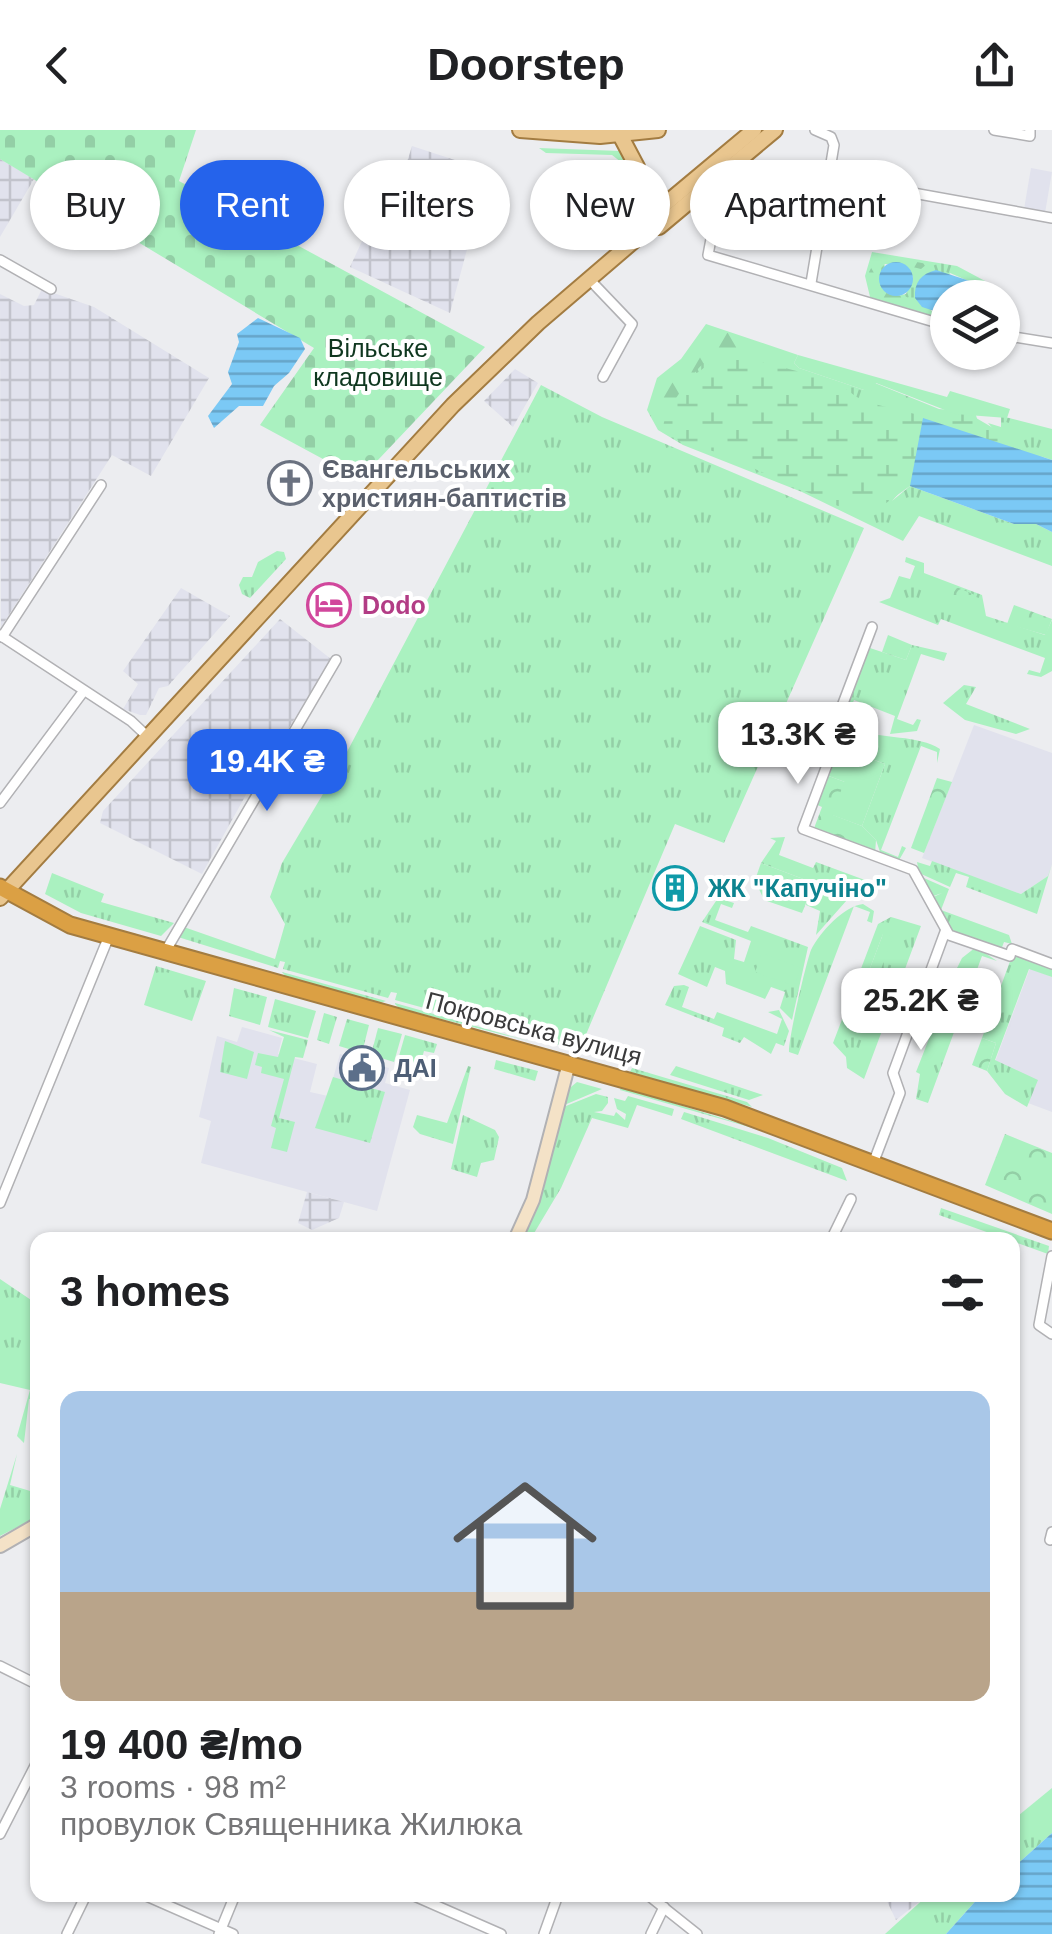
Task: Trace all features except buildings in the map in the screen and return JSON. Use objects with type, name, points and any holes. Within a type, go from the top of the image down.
[{"type":"highway","name":"Покровська вулиця","points":[[2,893],[46,915],[109,936],[725,1108],[1052,1231]]},
{"type":"main road","points":[[520,130],[658,130]]},
{"type":"main road","points":[[596,130],[614,132]]},
{"type":"main road","points":[[670,200],[754,130]]},
{"type":"main road","points":[[739,160],[775,130]]},
{"type":"main road","points":[[614,132],[632,160]]},
{"type":"main road","points":[[670,217],[690,200]]},
{"type":"main road","points":[[2,893],[453,405],[622,250]]},
{"type":"street","points":[[815,130],[833,140],[831,160]]},
{"type":"street","points":[[994,130],[1030,136],[1030,130]]},
{"type":"street","points":[[921,194],[1052,218]]},
{"type":"street","points":[[706,250],[930,320]]},
{"type":"street","points":[[811,283],[817,250]]},
{"type":"street","points":[[0,260],[51,289]]},
{"type":"street","points":[[588,279],[632,324],[603,377]]},
{"type":"street","points":[[1020,338],[1052,343]]},
{"type":"street","points":[[101,485],[1,636],[131,721],[148,737]]},
{"type":"street","points":[[872,627],[828,742],[826,765],[803,829],[913,870],[945,932],[1010,956],[1012,949],[1052,964]]},
{"type":"street","points":[[165,952],[336,660]]},
{"type":"street","points":[[0,803],[83,692]]},
{"type":"street","points":[[874,1162],[900,1093],[893,1073],[945,932]]},
{"type":"street","points":[[0,1202],[109,936]]},
{"type":"street","points":[[519,1232],[533,1200],[569,1064]]},
{"type":"street","points":[[835,1232],[851,1199]]},
{"type":"street","points":[[1052,1256],[1039,1325],[1052,1334]]},
{"type":"street","points":[[0,1546],[30,1529]]},
{"type":"street","points":[[0,1666],[30,1681]]},
{"type":"street","points":[[0,1834],[30,1776]]},
{"type":"street","points":[[66,1934],[82,1902]]},
{"type":"street","points":[[159,1902],[233,1934]]},
{"type":"street","points":[[220,1931],[232,1902]]},
{"type":"street","points":[[428,1902],[501,1934]]},
{"type":"street","points":[[544,1934],[555,1902]]},
{"type":"street","points":[[657,1902],[697,1934]]},
{"type":"street","points":[[651,1934],[664,1907]]},
{"type":"shaded area","points":[[412,146],[455,160],[408,160]]},
{"type":"shaded area","points":[[0,159],[30,177],[30,186],[0,237]]},
{"type":"shaded area","points":[[1031,168],[1052,172],[1045,213],[1024,209]]},
{"type":"shaded area","points":[[358,250],[467,250],[450,313],[350,267]]},
{"type":"shaded area","points":[[42,289],[94,307],[209,378],[151,476],[112,455],[1,627],[0,294],[24,306],[34,305]]},
{"type":"shaded area","points":[[515,369],[538,383],[513,427],[484,401]]},
{"type":"shaded area","points":[[181,588],[230,616],[168,686],[159,688],[146,715],[123,709],[138,684],[123,671]]},
{"type":"shaded area","points":[[280,619],[331,659],[265,767],[262,766],[202,874],[100,823],[103,811]]},
{"type":"shaded area","points":[[974,725],[1052,753],[1052,864],[1048,876],[1021,894],[922,858]]},
{"type":"shaded area","points":[[1030,968],[1052,977],[1052,1112],[1020,1100],[993,1067]]},
{"type":"shaded area","points":[[242,1027],[282,1038],[278,1054],[317,1064],[310,1092],[328,1096],[340,1054],[389,1068],[385,1083],[410,1090],[377,1211],[201,1163],[211,1121],[199,1117],[217,1036],[237,1042]]},
{"type":"shaded area","points":[[307,1192],[344,1202],[339,1218],[312,1230],[298,1223]]},
{"type":"shaded area","points":[[887,1902],[919,1902],[896,1920]]},
{"type":"green space","name":"Вільське кладовище","points":[[0,130],[196,130],[186,160],[180,160],[180,250],[306,250],[485,347],[360,479],[260,425],[314,348],[151,250],[160,250],[160,160],[30,160],[30,177],[0,159]]},
{"type":"green space","points":[[539,148],[620,151],[625,160],[612,155],[546,153]]},
{"type":"green space","points":[[872,252],[957,266],[983,280],[966,280],[950,273],[946,280],[930,280],[930,319],[871,301],[865,276]],"holes":[[[884,264],[902,264],[913,277],[906,294],[897,296]]]},
{"type":"green space","points":[[891,257],[927,264],[921,269],[888,261],[879,270],[881,292],[907,297],[914,308],[875,300],[869,272],[875,261]]},
{"type":"green space","points":[[706,324],[798,355],[794,363],[799,368],[864,390],[875,383],[939,409],[975,412],[979,425],[958,428],[892,501],[910,486],[1014,524],[1036,524],[1052,532],[1052,566],[919,516],[903,541],[802,492],[683,445],[658,430],[647,410],[657,378],[681,359]]},
{"type":"green space","points":[[709,327],[738,336],[762,353],[747,357],[723,355],[704,363],[683,393],[671,424],[655,405],[669,376]]},
{"type":"green space","points":[[731,354],[835,381],[862,401],[923,416],[945,410],[971,415],[1046,459],[930,493],[910,486],[882,506],[838,506],[717,452],[685,445],[664,431],[669,410],[687,385],[710,363]]},
{"type":"green space","points":[[798,355],[947,397],[950,391],[1010,409],[1007,418],[955,414],[876,383],[871,391],[864,390],[799,368],[794,363]]},
{"type":"green space","points":[[541,385],[602,417],[864,528],[724,843],[675,824],[582,1044],[618,1054],[592,1054],[395,1000],[397,993],[391,992],[388,998],[283,969],[285,962],[280,961],[278,968],[178,937],[181,926],[275,959],[285,924],[270,897],[282,863],[339,767]]},
{"type":"green space","points":[[1001,416],[1052,429],[1052,460],[1007,445],[988,423],[1001,427]]},
{"type":"green space","points":[[277,551],[284,552],[286,559],[250,598],[242,594],[239,585],[243,577],[252,577],[258,562]]},
{"type":"green space","points":[[906,557],[924,563],[924,573],[982,595],[986,616],[1045,635],[1052,620],[1052,671],[1041,677],[1027,674],[1029,670],[1040,673],[1045,658],[941,619],[938,625],[879,602],[890,598],[899,576],[910,579],[915,566],[905,562]]},
{"type":"green space","points":[[931,576],[975,595],[969,612],[924,595]]},
{"type":"green space","points":[[1014,605],[1052,619],[1046,635],[1007,624]]},
{"type":"green space","points":[[888,635],[912,645],[906,660],[882,652]]},
{"type":"green space","points":[[912,645],[947,653],[944,661],[921,654],[897,719],[913,725],[921,720],[917,731],[890,734],[895,716],[854,700],[848,715],[857,718],[855,723],[843,718],[867,647],[906,660]]},
{"type":"green space","points":[[964,685],[976,687],[966,704],[1030,729],[1016,734],[965,720],[943,703]]},
{"type":"green space","points":[[855,730],[922,741],[940,749],[937,763],[937,752],[921,746],[881,850],[898,857],[902,846],[906,848],[898,862],[881,855],[876,840],[862,826],[885,764],[856,753],[845,782],[826,775],[831,763],[846,757]]},
{"type":"green space","points":[[855,753],[885,764],[862,826],[832,815]]},
{"type":"green space","points":[[826,775],[845,782],[833,815],[862,826],[876,840],[875,854],[813,831],[822,807],[815,804]]},
{"type":"green space","points":[[937,778],[952,782],[924,853],[911,848]]},
{"type":"green space","points":[[785,837],[779,855],[813,868],[816,862],[873,883],[847,900],[816,935],[820,911],[806,905],[814,883],[761,863],[776,841],[770,838]]},
{"type":"green space","points":[[932,861],[1021,894],[1048,876],[1052,864],[1037,914],[966,887],[969,877],[956,873],[950,887],[919,873],[917,862],[930,866]]},
{"type":"green space","points":[[761,863],[814,883],[802,913],[764,900],[755,880]]},
{"type":"green space","points":[[52,873],[104,894],[101,902],[174,923],[161,936],[81,913],[45,894]]},
{"type":"green space","points":[[917,875],[949,889],[941,910],[1009,935],[1012,944],[1004,942],[1001,950],[945,930],[929,899],[942,893],[928,898]]},
{"type":"green space","points":[[718,898],[734,903],[732,908],[721,904],[715,920],[748,932],[751,926],[808,947],[792,1020],[780,1008],[785,992],[771,987],[765,999],[726,984],[725,971],[715,967],[707,987],[678,974],[700,926],[736,940],[734,959],[744,962],[751,941],[702,922]]},
{"type":"green space","points":[[863,904],[874,911],[872,923],[867,921],[870,912],[855,906]]},
{"type":"green space","points":[[854,907],[798,1055],[789,1052],[811,950],[833,921]]},
{"type":"green space","points":[[891,917],[921,926],[864,1079],[847,1068],[846,1057],[833,1043],[848,1004],[859,1000],[868,1003],[883,934],[861,992],[854,987],[878,924]]},
{"type":"green space","points":[[883,934],[893,937],[877,980],[867,976]]},
{"type":"green space","points":[[976,947],[997,961],[982,956],[928,1103],[916,1099],[920,1074],[916,1072],[955,972],[962,958]]},
{"type":"green space","points":[[762,953],[801,968],[794,986],[755,972]]},
{"type":"green space","points":[[1013,953],[1052,968],[1052,977],[1029,969],[995,1060],[1038,1080],[1027,1107],[1005,1094],[987,1071],[996,1043],[982,1038]]},
{"type":"green space","points":[[156,966],[206,981],[192,1021],[144,1005]]},
{"type":"green space","points":[[282,972],[386,1001],[380,1003],[287,978]]},
{"type":"green space","points":[[674,986],[689,987],[682,1007],[714,1019],[717,1012],[777,1034],[782,1019],[768,1012],[779,1010],[789,1031],[784,1046],[776,1043],[771,1054],[744,1037],[740,1043],[722,1036],[724,1028],[665,1005]]},
{"type":"green space","points":[[234,988],[267,997],[260,1025],[229,1016]]},
{"type":"green space","points":[[275,999],[316,1011],[308,1038],[268,1027]]},
{"type":"green space","points":[[395,1003],[532,1042],[399,1008]]},
{"type":"green space","points":[[324,1013],[337,1017],[329,1044],[317,1040]]},
{"type":"green space","points":[[347,1019],[369,1025],[362,1053],[339,1046]]},
{"type":"green space","points":[[378,1028],[402,1034],[394,1062],[371,1055]]},
{"type":"green space","points":[[269,1030],[308,1040],[303,1058],[295,1057],[279,1118],[295,1122],[287,1152],[271,1148],[276,1128],[271,1126],[284,1079],[261,1073],[262,1067],[255,1065],[258,1053],[278,1057],[284,1037]]},
{"type":"green space","points":[[405,1035],[437,1044],[434,1053],[424,1051],[417,1076],[395,1070]]},
{"type":"green space","points":[[982,1038],[996,1043],[987,1071],[972,1065]]},
{"type":"green space","points":[[225,1041],[254,1052],[247,1079],[220,1072]]},
{"type":"green space","points":[[496,1060],[538,1071],[535,1081],[494,1069]]},
{"type":"green space","points":[[468,1066],[471,1067],[453,1144],[420,1134],[413,1127],[417,1115],[447,1123]]},
{"type":"green space","points":[[676,1066],[763,1095],[749,1100],[670,1075]]},
{"type":"green space","points":[[632,1068],[747,1102],[752,1107],[630,1072]]},
{"type":"green space","points":[[333,1077],[385,1092],[370,1143],[315,1128]]},
{"type":"green space","points":[[577,1082],[602,1089],[562,1106],[566,1091]]},
{"type":"green space","points":[[621,1087],[774,1134],[620,1090]]},
{"type":"green space","points":[[596,1094],[608,1097],[608,1103],[602,1111],[594,1112],[614,1116],[616,1112],[625,1120],[626,1114],[617,1109],[614,1098],[625,1101],[628,1096],[674,1109],[672,1116],[637,1105],[628,1128],[592,1118],[561,1188],[535,1232],[525,1232],[537,1207],[561,1108]]},
{"type":"green space","points":[[684,1112],[768,1138],[842,1168],[847,1181],[681,1119]]},
{"type":"green space","points":[[463,1115],[495,1130],[499,1137],[494,1160],[481,1163],[477,1177],[451,1169]]},
{"type":"green space","points":[[1005,1134],[1052,1153],[1052,1214],[985,1185]]},
{"type":"green space","points":[[941,1208],[1009,1232],[987,1232],[939,1215]]},
{"type":"green space","points":[[1020,1236],[1049,1246],[1048,1254],[1020,1244]]},
{"type":"green space","points":[[0,1279],[30,1299],[30,1390],[0,1383]]},
{"type":"green space","points":[[30,1390],[24,1443],[17,1436]]},
{"type":"green space","points":[[17,1454],[10,1485],[30,1491],[30,1521],[0,1536],[0,1509]]},
{"type":"green space","points":[[1052,1788],[1052,1833],[1020,1862],[1020,1814]]},
{"type":"green space","points":[[920,1902],[975,1902],[946,1934],[885,1934]]},
{"type":"water","points":[[896,262],[908,267],[913,279],[908,291],[896,296],[884,291],[879,279],[884,267]]},
{"type":"water","points":[[936,270],[967,280],[930,280],[930,310],[915,298],[922,276]]},
{"type":"water","points":[[258,318],[300,338],[305,349],[289,373],[274,386],[263,406],[239,406],[214,428],[208,416],[232,384],[228,372],[239,342],[237,334]]},
{"type":"water","points":[[923,418],[1052,460],[1052,532],[1036,524],[1014,524],[910,486]]},
{"type":"water","points":[[1052,1833],[1052,1934],[946,1934],[975,1902],[1020,1902],[1020,1862]]},
{"type":"place","name":"Євангельських християн-баптистів","points":[[290,483]]},
{"type":"place","name":"Dodo","points":[[329,605]]},
{"type":"place","name":"ЖК \"Капучіно\"","points":[[675,888]]},
{"type":"place","name":"ДАІ","points":[[362,1068]]}]
